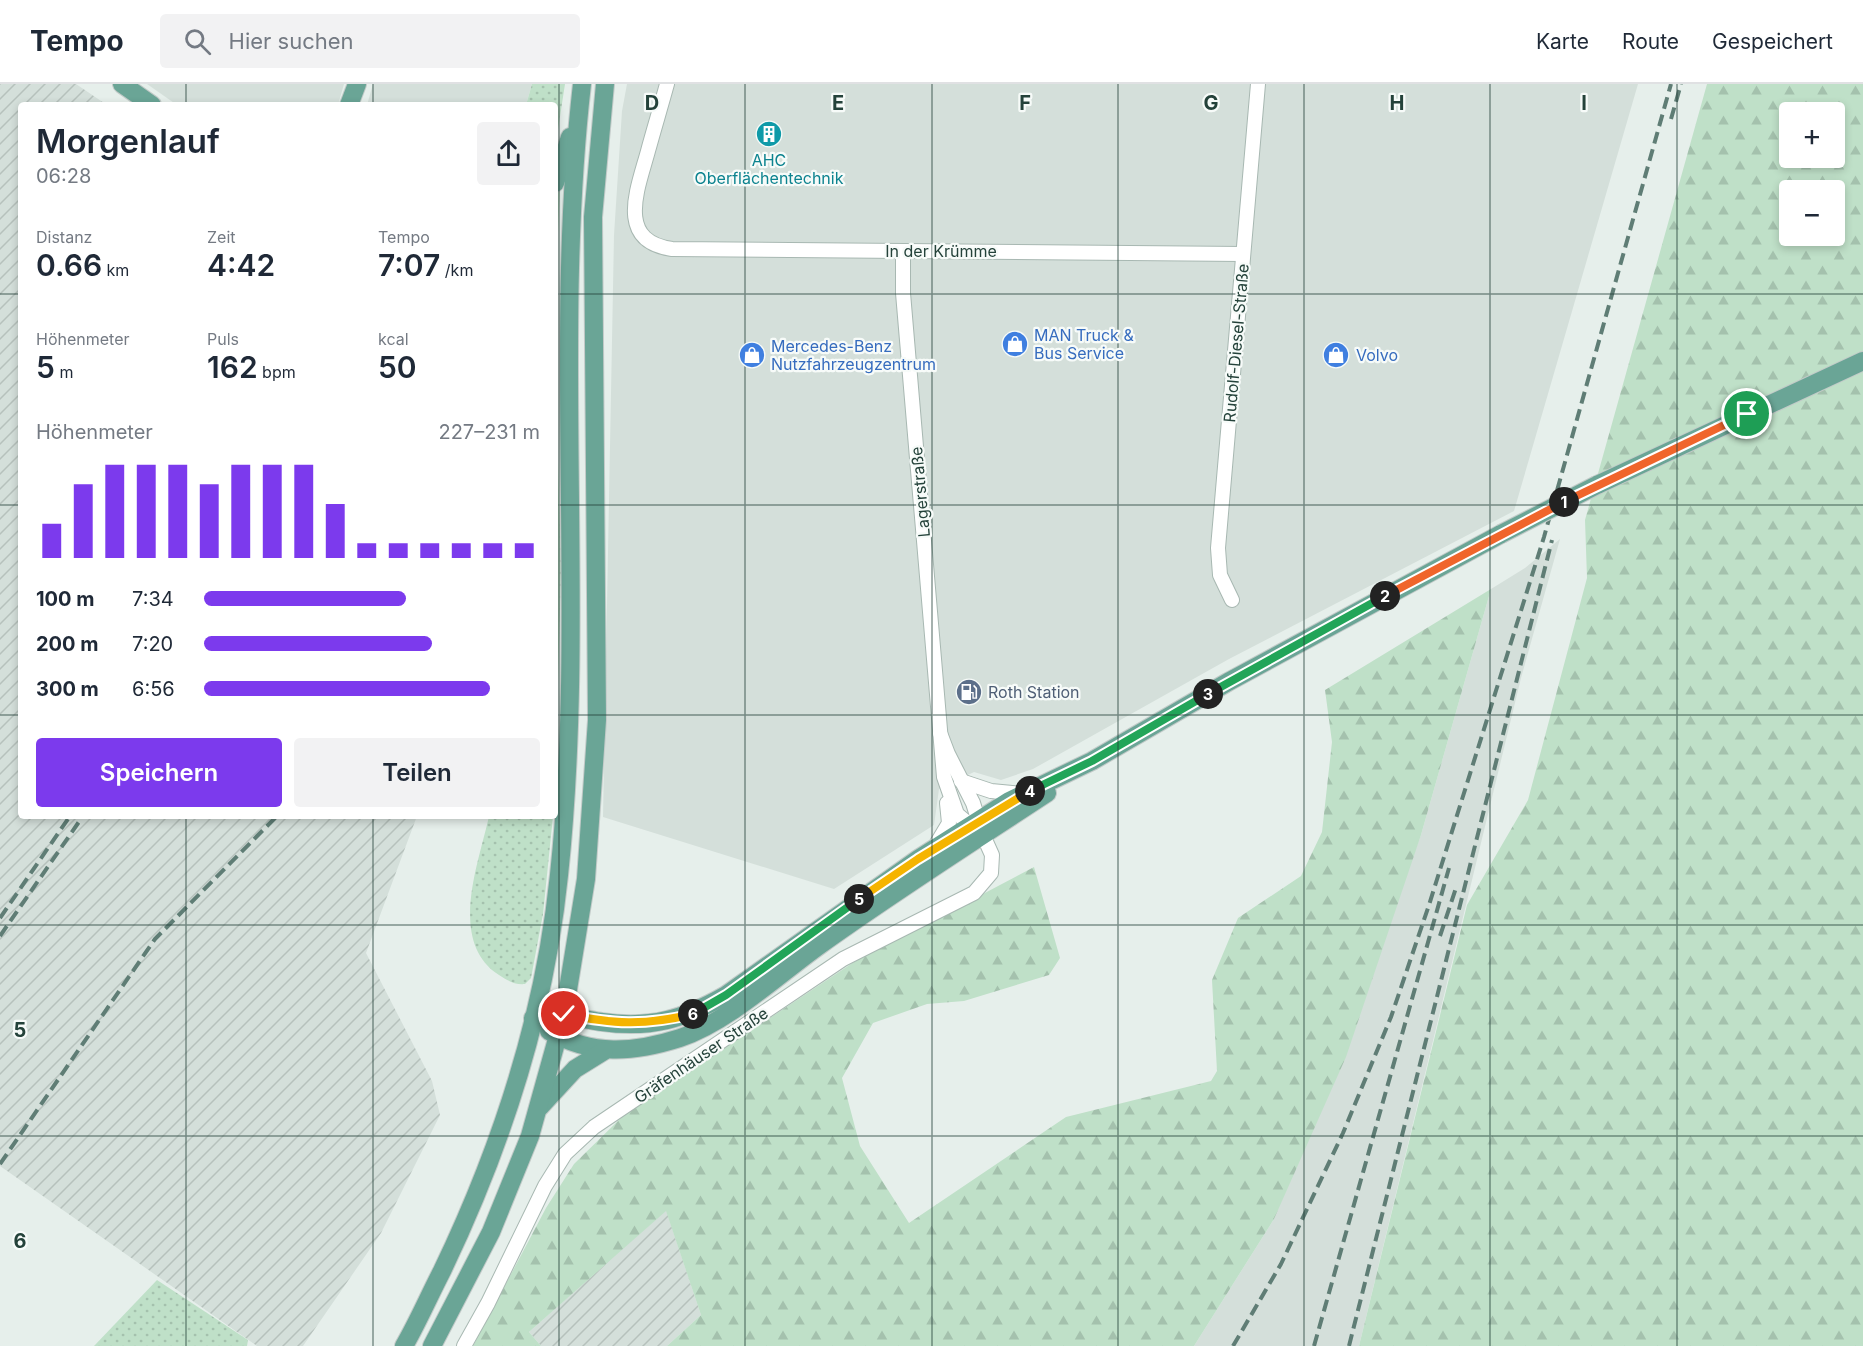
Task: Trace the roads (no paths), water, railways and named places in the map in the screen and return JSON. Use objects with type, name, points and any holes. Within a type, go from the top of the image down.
[{"type":"main road","points":[[122,84],[148,102]]},
{"type":"main road","points":[[350,102],[358,84]]},
{"type":"main road","points":[[355,102],[358,84]]},
{"type":"main road","points":[[404,1346],[457,1239],[502,1129],[533,1018],[550,935],[565,809],[570,667],[567,358],[561,294],[582,84]]},
{"type":"main road","points":[[432,1346],[491,1232],[513,1181],[538,1108],[564,1014],[586,879],[596,732],[597,585],[592,296],[594,207],[604,84]]},
{"type":"main road","points":[[558,174],[579,107]]},
{"type":"main road","points":[[561,294],[592,296]]},
{"type":"main road","points":[[558,343],[567,358]]},
{"type":"main road","points":[[533,1018],[564,1014],[625,1024],[649,1023],[693,1014],[726,995],[918,859],[1249,671],[1501,534],[1597,485],[1863,361]]},
{"type":"main road","points":[[533,1018],[558,1036],[583,1047],[604,1051],[656,1045],[681,1037],[721,1018],[1023,794],[1092,761]]},
{"type":"main road","points":[[538,1108],[575,1069],[604,1051]]},
{"type":"street","name":"In der Krümme","points":[[667,84],[634,201],[635,218],[643,235],[655,246],[672,249],[1243,254]]},
{"type":"street","name":"Rudolf-Diesel-Straße","points":[[1232,600],[1220,575],[1218,548],[1257,84]]},
{"type":"street","name":"Lagerstraße","points":[[903,251],[903,292],[944,777],[957,813],[977,827]]},
{"type":"street","name":"Lagerstraße","points":[[940,733],[961,781],[977,827]]},
{"type":"street","points":[[918,859],[939,840],[949,823],[944,777]]},
{"type":"street","points":[[961,781],[991,791],[1023,794]]},
{"type":"street","name":"Gräfenhäuser Straße","points":[[464,1346],[488,1303],[545,1186],[565,1154],[618,1109],[843,959],[975,893],[986,882],[994,867],[992,855],[977,827]]},
{"type":"railway","points":[[1233,1346],[1281,1264],[1343,1133],[1391,1017],[1429,905],[1544,537],[1671,84]]},
{"type":"railway","points":[[1671,119],[1681,84]]},
{"type":"railway","points":[[1349,1346],[1552,540]]},
{"type":"railway","points":[[0,918],[68,819]]},
{"type":"railway","points":[[0,936],[81,819]]},
{"type":"railway","points":[[0,1164],[155,939],[274,819]]},
{"type":"railway","points":[[1314,1346],[1449,868]]},
{"type":"railway","points":[[1440,936],[1457,885]]},
{"type":"place","name":"AHC Oberflächentechnik","points":[[769,134]]},
{"type":"place","name":"MAN Truck & Bus Service","points":[[1015,344]]},
{"type":"place","name":"Mercedes-Benz Nutzfahrzeugzentrum","points":[[752,355]]},
{"type":"place","name":"Volvo","points":[[1336,355]]},
{"type":"place","name":"Roth Station","points":[[969,692]]}]
